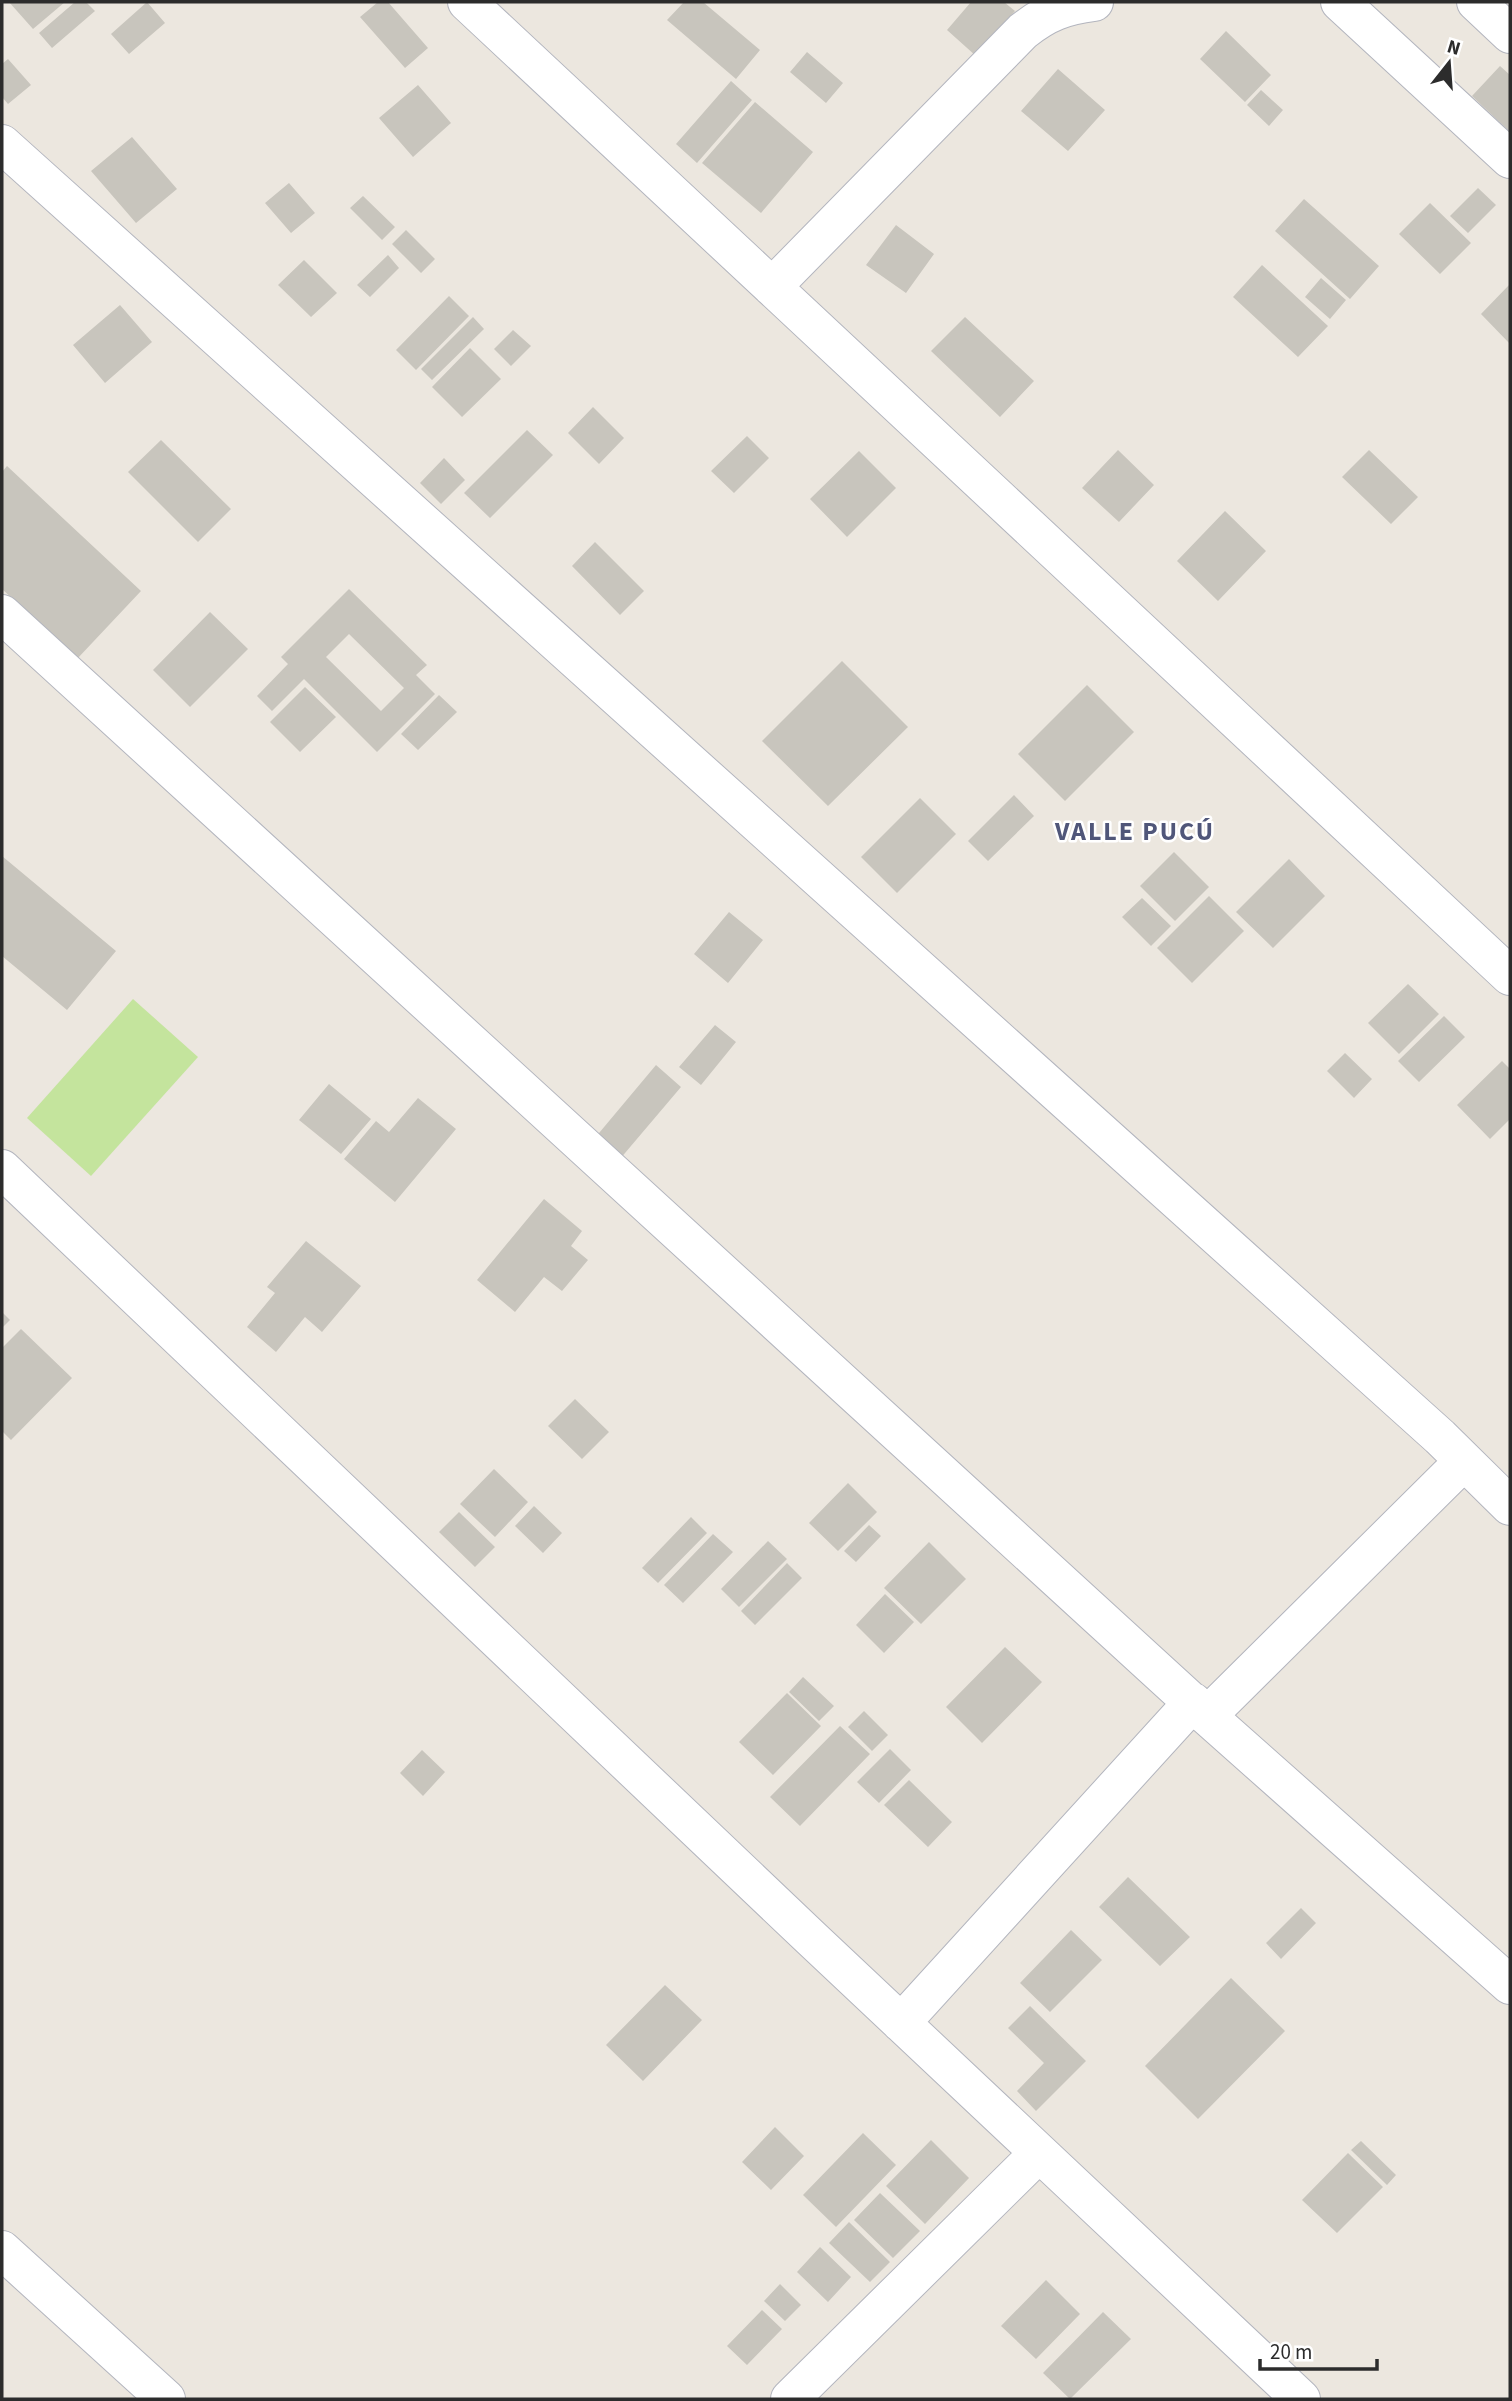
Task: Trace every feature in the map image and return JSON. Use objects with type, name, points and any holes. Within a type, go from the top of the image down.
[{"type":"street","points":[[467,2],[1510,976]]},
{"type":"street","points":[[772,287],[1023,31],[1043,15],[1072,5],[1094,2]]},
{"type":"street","points":[[1340,2],[1510,159]]},
{"type":"street","points":[[1476,2],[1510,34]]},
{"type":"street","points":[[2,144],[1440,1437],[1510,1506]]},
{"type":"street","points":[[2,614],[1200,1709],[1510,1984]]},
{"type":"street","points":[[2,1169],[1301,2399]]},
{"type":"street","points":[[901,2023],[1200,1709],[1464,1461]]},
{"type":"street","points":[[790,2399],[1039,2153]]},
{"type":"street","points":[[2,2250],[166,2399]]},
{"type":"green space","points":[[133,999],[198,1057],[91,1176],[27,1118]]},
{"type":"building","points":[[9,2],[65,2],[33,29]]},
{"type":"building","points":[[75,2],[86,2],[95,11],[52,48],[39,33]]},
{"type":"building","points":[[147,2],[165,23],[129,54],[111,34]]},
{"type":"building","points":[[378,2],[388,2],[428,48],[405,68],[360,17]]},
{"type":"building","points":[[684,2],[703,2],[760,50],[736,79],[667,20]]},
{"type":"building","points":[[971,2],[1004,2],[1015,11],[976,56],[947,30]]},
{"type":"building","points":[[1226,31],[1271,75],[1245,102],[1200,59]]},
{"type":"building","points":[[807,52],[843,83],[826,103],[790,72]]},
{"type":"building","points":[[8,59],[31,85],[8,104],[2,97],[2,64]]},
{"type":"building","points":[[1500,66],[1510,75],[1510,132],[1472,96]]},
{"type":"building","points":[[1058,69],[1105,110],[1068,151],[1021,111]]},
{"type":"building","points":[[731,81],[752,100],[697,163],[676,144]]},
{"type":"building","points":[[418,85],[451,123],[413,157],[379,118]]},
{"type":"building","points":[[1261,90],[1283,110],[1269,126],[1247,105]]},
{"type":"building","points":[[755,102],[813,152],[761,213],[702,163]]},
{"type":"building","points":[[132,137],[177,189],[136,223],[91,171]]},
{"type":"building","points":[[289,183],[315,213],[291,233],[265,203]]},
{"type":"building","points":[[1478,188],[1496,205],[1468,233],[1450,216]]},
{"type":"building","points":[[363,196],[395,227],[382,240],[350,208]]},
{"type":"building","points":[[1304,199],[1379,266],[1350,299],[1275,231]]},
{"type":"building","points":[[1430,203],[1471,243],[1440,274],[1399,234]]},
{"type":"building","points":[[896,225],[934,254],[906,293],[866,265]]},
{"type":"building","points":[[406,230],[435,259],[421,273],[392,244]]},
{"type":"building","points":[[388,255],[399,268],[370,297],[357,285]]},
{"type":"building","points":[[304,260],[337,293],[311,317],[278,285]]},
{"type":"building","points":[[1262,265],[1328,326],[1298,357],[1233,297]]},
{"type":"building","points":[[1321,278],[1346,300],[1330,319],[1305,297]]},
{"type":"building","points":[[1510,284],[1510,344],[1481,314]]},
{"type":"building","points":[[449,296],[469,316],[416,370],[396,350]]},
{"type":"building","points":[[120,305],[152,342],[105,383],[73,345]]},
{"type":"building","points":[[473,317],[484,329],[432,380],[421,369]]},
{"type":"building","points":[[965,317],[1034,381],[1000,417],[931,351]]},
{"type":"building","points":[[513,330],[531,346],[511,366],[494,349]]},
{"type":"building","points":[[470,348],[501,379],[462,417],[432,387]]},
{"type":"building","points":[[593,407],[624,438],[599,464],[568,433]]},
{"type":"building","points":[[527,430],[553,455],[490,518],[464,493]]},
{"type":"building","points":[[747,436],[769,458],[734,493],[711,471]]},
{"type":"building","points":[[161,440],[231,509],[198,542],[128,472]]},
{"type":"building","points":[[1118,450],[1154,485],[1119,522],[1082,488]]},
{"type":"building","points":[[1369,450],[1418,497],[1391,524],[1342,477]]},
{"type":"building","points":[[859,451],[896,488],[847,537],[810,499]]},
{"type":"building","points":[[444,458],[465,480],[441,504],[420,483]]},
{"type":"building","points":[[7,466],[141,591],[77,659],[2,589],[2,472]]},
{"type":"building","points":[[1225,511],[1266,551],[1218,601],[1177,561]]},
{"type":"building","points":[[595,542],[644,591],[620,615],[572,566]]},
{"type":"building","points":[[349,589],[427,665],[416,675],[435,694],[377,752],[304,679],[272,711],[257,696],[288,664],[281,657]],"holes":[[[349,634],[404,688],[381,711],[326,657]]]},
{"type":"building","points":[[210,612],[248,649],[190,707],[153,670]]},
{"type":"building","points":[[842,661],[908,727],[828,806],[762,741]]},
{"type":"building","points":[[1087,685],[1134,732],[1065,801],[1018,754]]},
{"type":"building","points":[[305,687],[336,717],[300,752],[270,722]]},
{"type":"building","points":[[439,695],[457,712],[418,750],[401,734]]},
{"type":"building","points":[[1014,795],[1034,816],[988,861],[968,841]]},
{"type":"building","points":[[920,798],[956,834],[897,893],[861,857]]},
{"type":"building","points":[[1174,852],[1209,887],[1175,921],[1140,886]]},
{"type":"building","points":[[2,856],[116,951],[67,1010],[2,956]]},
{"type":"building","points":[[1289,859],[1325,896],[1273,948],[1236,912]]},
{"type":"building","points":[[1209,896],[1244,931],[1192,983],[1157,948]]},
{"type":"building","points":[[1142,898],[1171,926],[1151,946],[1122,917]]},
{"type":"building","points":[[729,912],[763,940],[728,983],[694,954]]},
{"type":"building","points":[[1408,984],[1439,1014],[1399,1054],[1368,1023]]},
{"type":"building","points":[[1444,1016],[1465,1037],[1419,1082],[1398,1061]]},
{"type":"building","points":[[715,1025],[736,1042],[701,1085],[679,1067]]},
{"type":"building","points":[[1345,1053],[1372,1079],[1354,1098],[1327,1071]]},
{"type":"building","points":[[1502,1061],[1510,1069],[1510,1119],[1490,1139],[1457,1105]]},
{"type":"building","points":[[656,1065],[681,1087],[614,1166],[589,1145]]},
{"type":"building","points":[[329,1084],[371,1119],[341,1154],[299,1120]]},
{"type":"building","points":[[418,1098],[456,1129],[395,1202],[344,1159],[376,1121],[389,1132]]},
{"type":"building","points":[[544,1199],[582,1231],[571,1246],[588,1260],[562,1291],[544,1277],[515,1312],[477,1280]]},
{"type":"building","points":[[306,1241],[361,1286],[322,1332],[305,1317],[276,1352],[247,1327],[275,1293],[267,1287]]},
{"type":"building","points":[[2,1312],[10,1320],[2,1328]]},
{"type":"building","points":[[21,1329],[72,1378],[11,1440],[2,1431],[2,1348]]},
{"type":"building","points":[[575,1399],[609,1432],[582,1459],[548,1426]]},
{"type":"building","points":[[494,1469],[528,1502],[495,1537],[460,1504]]},
{"type":"building","points":[[848,1483],[877,1512],[838,1551],[809,1523]]},
{"type":"building","points":[[534,1506],[562,1533],[543,1553],[515,1526]]},
{"type":"building","points":[[459,1512],[495,1547],[475,1567],[439,1532]]},
{"type":"building","points":[[691,1517],[707,1533],[658,1583],[642,1568]]},
{"type":"building","points":[[869,1525],[881,1536],[856,1562],[844,1551]]},
{"type":"building","points":[[713,1534],[733,1552],[683,1603],[664,1585]]},
{"type":"building","points":[[768,1541],[787,1559],[739,1607],[721,1589]]},
{"type":"building","points":[[929,1542],[966,1579],[921,1624],[884,1588]]},
{"type":"building","points":[[787,1563],[802,1578],[755,1625],[741,1611]]},
{"type":"building","points":[[885,1594],[914,1622],[884,1653],[856,1625]]},
{"type":"building","points":[[1005,1647],[1042,1682],[982,1743],[946,1707]]},
{"type":"building","points":[[803,1677],[834,1706],[819,1721],[789,1692]]},
{"type":"building","points":[[787,1693],[821,1726],[773,1775],[739,1742]]},
{"type":"building","points":[[864,1711],[888,1735],[872,1751],[848,1727]]},
{"type":"building","points":[[840,1726],[870,1754],[800,1826],[770,1797]]},
{"type":"building","points":[[890,1749],[911,1770],[879,1803],[857,1782]]},
{"type":"building","points":[[422,1750],[445,1772],[423,1796],[400,1773]]},
{"type":"building","points":[[909,1780],[952,1822],[928,1847],[884,1805]]},
{"type":"building","points":[[1128,1877],[1190,1937],[1160,1966],[1099,1907]]},
{"type":"building","points":[[1301,1908],[1316,1923],[1281,1959],[1266,1943]]},
{"type":"building","points":[[1071,1930],[1102,1960],[1050,2012],[1020,1983]]},
{"type":"building","points":[[1231,1978],[1285,2031],[1198,2119],[1145,2066]]},
{"type":"building","points":[[665,1985],[702,2020],[643,2081],[606,2045]]},
{"type":"building","points":[[1030,2006],[1086,2061],[1036,2111],[1017,2091],[1044,2063],[1008,2028]]},
{"type":"building","points":[[775,2127],[804,2156],[771,2190],[742,2162]]},
{"type":"building","points":[[863,2133],[896,2165],[836,2227],[803,2195]]},
{"type":"building","points":[[931,2140],[969,2178],[925,2224],[886,2186]]},
{"type":"building","points":[[1361,2141],[1396,2175],[1387,2185],[1351,2150]]},
{"type":"building","points":[[1348,2153],[1383,2187],[1337,2233],[1302,2200]]},
{"type":"building","points":[[880,2193],[920,2231],[893,2258],[854,2220]]},
{"type":"building","points":[[849,2222],[890,2262],[870,2282],[829,2243]]},
{"type":"building","points":[[820,2247],[851,2277],[828,2302],[797,2272]]},
{"type":"building","points":[[1046,2280],[1080,2314],[1036,2359],[1001,2326]]},
{"type":"building","points":[[780,2284],[801,2305],[785,2321],[764,2301]]},
{"type":"building","points":[[762,2310],[782,2329],[747,2365],[727,2346]]},
{"type":"building","points":[[1103,2312],[1131,2339],[1070,2399],[1043,2373]]},
{"type":"district","name":"VALLE PUCÚ","points":[[1135,831]]}]
